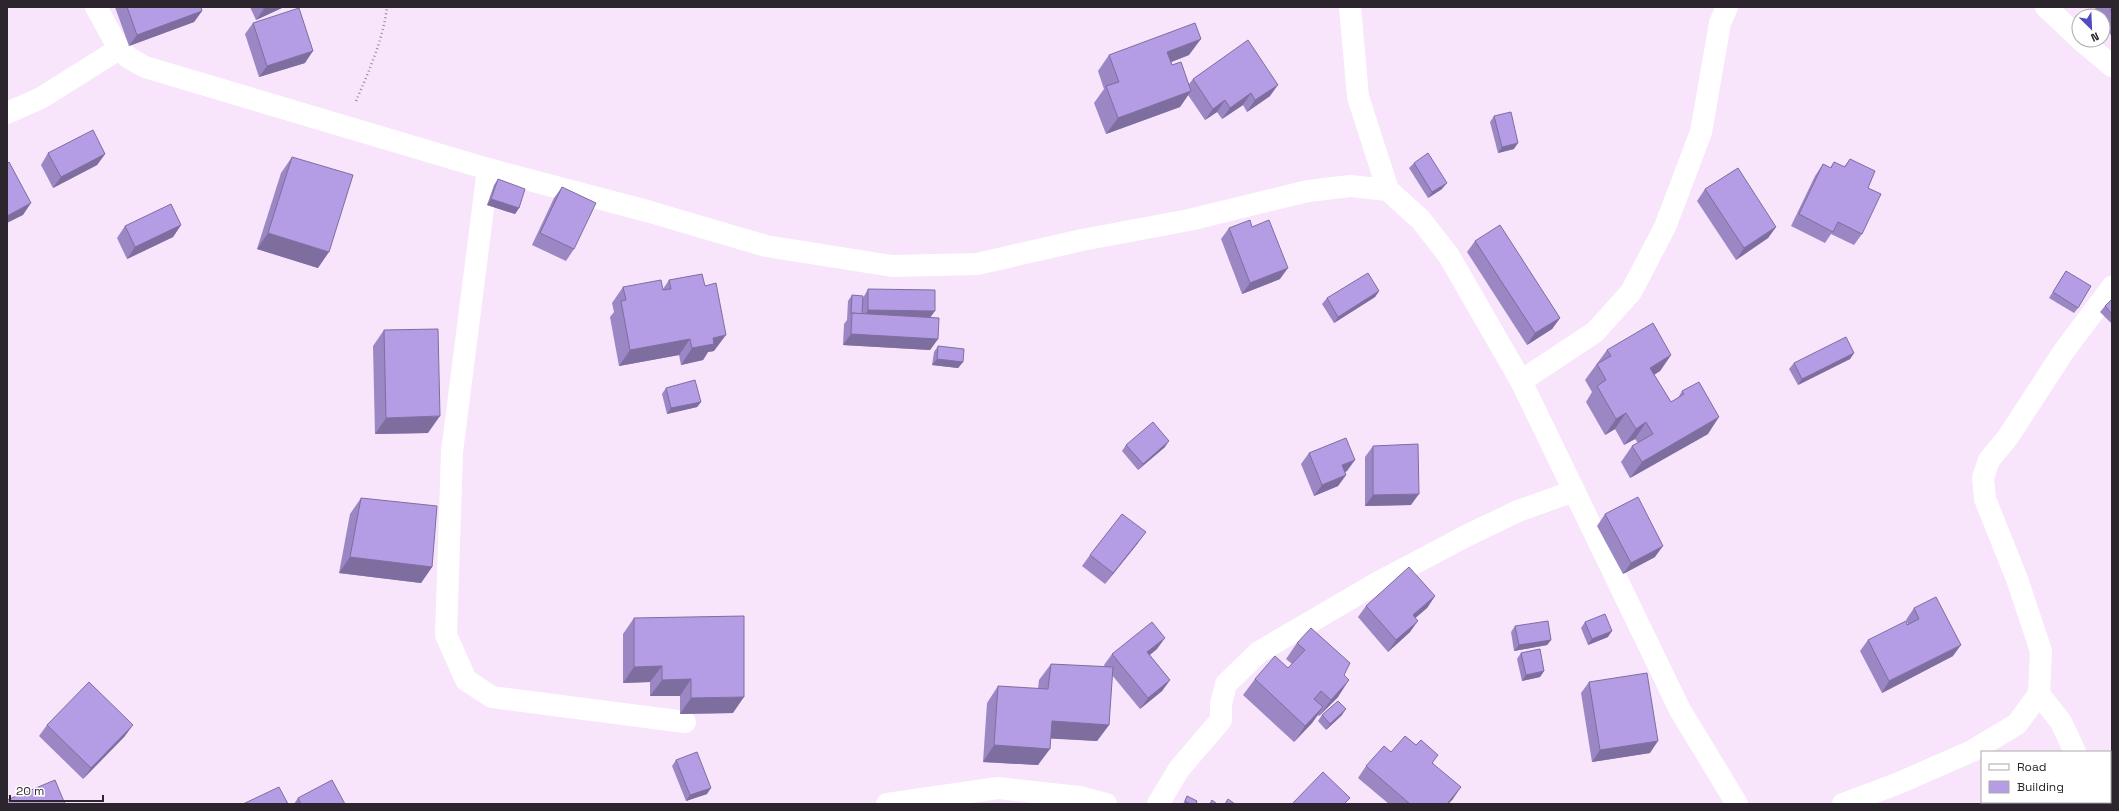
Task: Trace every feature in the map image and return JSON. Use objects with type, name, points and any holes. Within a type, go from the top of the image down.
[{"type":"street","points":[[96,7],[119,49],[129,58],[145,66],[346,125],[488,169],[766,246],[892,266],[977,264],[1082,240],[1188,220],[1308,191],[1350,186],[1388,190]]},
{"type":"street","points":[[1350,7],[1358,97],[1388,190],[1421,220],[1449,256],[1521,380],[1680,710],[1737,804]]},
{"type":"street","points":[[1521,380],[1595,332],[1631,292],[1665,227],[1701,132],[1720,23],[1727,7]]},
{"type":"street","points":[[2046,7],[2071,31]]},
{"type":"street","points":[[2091,48],[2112,66]]},
{"type":"street","points":[[7,113],[42,98],[119,49]]},
{"type":"street","points":[[488,169],[452,452],[446,634],[466,680],[492,697],[685,722]]},
{"type":"street","points":[[1843,804],[1899,783],[1972,750],[2017,724],[2039,694],[2041,651],[2018,579],[1985,499],[1983,478],[1989,460],[2008,437],[2064,351],[2112,287]]},
{"type":"street","points":[[1158,804],[1179,769],[1221,720],[1221,704],[1226,684],[1259,652],[1377,583],[1468,535],[1518,511],[1574,491]]},
{"type":"street","points":[[2039,694],[2062,722],[2075,751]]},
{"type":"street","points":[[888,804],[998,788],[1079,797],[1106,804]]},
{"type":"path","points":[[346,125],[369,71],[385,22],[387,7]]},
{"type":"building","points":[[127,7],[201,7],[202,11],[137,35]]},
{"type":"building","points":[[299,8],[313,51],[267,66],[253,23]]},
{"type":"building","points":[[1195,23],[1201,39],[1167,52],[1172,65],[1181,62],[1191,91],[1118,118],[1106,86],[1119,82],[1109,55]]},
{"type":"building","points":[[1248,40],[1278,85],[1255,100],[1251,93],[1230,108],[1225,100],[1213,109],[1193,79]]},
{"type":"building","points":[[1511,112],[1518,143],[1502,147],[1494,116]]},
{"type":"building","points":[[93,130],[105,154],[61,177],[48,153]]},
{"type":"building","points":[[1428,153],[1447,183],[1432,192],[1414,163]]},
{"type":"building","points":[[292,157],[353,175],[329,252],[268,233]]},
{"type":"building","points":[[1850,159],[1875,171],[1868,188],[1881,194],[1862,234],[1838,222],[1833,232],[1799,214],[1823,164],[1831,168],[1834,162],[1845,167]]},
{"type":"building","points":[[9,162],[31,203],[7,216],[7,164]]},
{"type":"building","points":[[1738,168],[1776,227],[1744,248],[1705,189]]},
{"type":"building","points":[[498,179],[525,189],[519,208],[491,199]]},
{"type":"building","points":[[562,187],[596,203],[574,249],[540,233]]},
{"type":"building","points":[[171,204],[181,225],[135,247],[125,226]]},
{"type":"building","points":[[1250,220],[1252,227],[1269,220],[1288,268],[1250,283],[1229,228]]},
{"type":"building","points":[[1500,225],[1560,318],[1535,333],[1475,241]]},
{"type":"building","points":[[2066,271],[2091,286],[2078,308],[2053,292]]},
{"type":"building","points":[[1368,273],[1379,291],[1338,317],[1327,298]]},
{"type":"building","points":[[702,274],[705,286],[716,283],[726,335],[713,338],[714,344],[692,348],[690,339],[630,350],[621,301],[626,300],[623,287],[661,280],[663,290],[671,289],[669,280]]},
{"type":"building","points":[[868,289],[935,290],[935,311],[868,310]]},
{"type":"building","points":[[852,295],[863,296],[862,314],[851,314]]},
{"type":"building","points":[[2112,299],[2112,314],[2105,306]]},
{"type":"building","points":[[852,313],[939,318],[938,339],[851,334]]},
{"type":"building","points":[[1653,323],[1671,355],[1650,368],[1671,402],[1684,394],[1682,391],[1699,382],[1719,417],[1642,462],[1632,446],[1653,434],[1646,422],[1636,429],[1626,413],[1616,419],[1597,386],[1606,380],[1597,364],[1611,356],[1607,350]]},
{"type":"building","points":[[438,329],[440,416],[386,418],[384,330]]},
{"type":"building","points":[[1846,337],[1854,353],[1802,379],[1794,363]]},
{"type":"building","points":[[938,346],[964,349],[963,362],[937,359]]},
{"type":"building","points":[[695,380],[701,402],[671,408],[666,388]]},
{"type":"building","points":[[1153,422],[1169,441],[1143,464],[1126,445]]},
{"type":"building","points":[[1346,438],[1355,460],[1342,465],[1346,475],[1322,485],[1309,453]]},
{"type":"building","points":[[1418,444],[1419,494],[1373,495],[1373,446]]},
{"type":"building","points":[[1638,497],[1663,546],[1631,563],[1605,514]]},
{"type":"building","points":[[361,498],[437,506],[432,567],[350,557]]},
{"type":"building","points":[[1122,514],[1146,532],[1113,573],[1090,555]]},
{"type":"building","points":[[1409,567],[1435,596],[1413,615],[1418,621],[1396,640],[1366,606]]},
{"type":"building","points":[[1936,597],[1961,645],[1889,681],[1868,640],[1906,621],[1907,625],[1919,619],[1914,608]]},
{"type":"building","points":[[1605,614],[1612,631],[1592,639],[1585,622]]},
{"type":"building","points":[[744,616],[744,697],[691,698],[691,679],[662,680],[662,666],[634,667],[634,618]]},
{"type":"building","points":[[1548,621],[1551,640],[1519,645],[1515,626]]},
{"type":"building","points":[[1152,622],[1165,638],[1147,652],[1170,680],[1148,698],[1112,654]]},
{"type":"building","points":[[1311,628],[1350,663],[1344,675],[1349,680],[1331,700],[1321,691],[1314,699],[1323,707],[1305,726],[1255,679],[1275,656],[1288,668],[1305,650],[1297,643]]},
{"type":"building","points":[[1540,649],[1544,671],[1526,675],[1521,653]]},
{"type":"building","points":[[1051,664],[1113,667],[1109,725],[1052,721],[1050,749],[994,745],[998,686],[1048,689]]},
{"type":"building","points":[[1647,673],[1658,741],[1600,750],[1589,682]]},
{"type":"building","points":[[89,682],[133,725],[91,768],[47,725]]},
{"type":"building","points":[[1338,701],[1346,709],[1330,724],[1322,715]]},
{"type":"building","points":[[1405,736],[1416,745],[1421,740],[1438,755],[1432,763],[1461,787],[1447,804],[1410,804],[1366,766],[1384,746],[1391,752]]},
{"type":"building","points":[[697,752],[711,788],[690,795],[676,760]]},
{"type":"building","points":[[1323,772],[1350,798],[1344,804],[1292,804]]},
{"type":"building","points":[[55,780],[65,804],[7,804],[7,800]]},
{"type":"building","points":[[332,780],[345,804],[301,804],[298,798]]},
{"type":"building","points":[[279,787],[288,804],[243,804]]},
{"type":"building","points":[[1187,796],[1197,801],[1196,804],[1190,804],[1185,801]]},
{"type":"building","points":[[1228,799],[1235,804],[1225,804]]},
{"type":"building","points":[[1212,800],[1217,804],[1210,804]]}]
